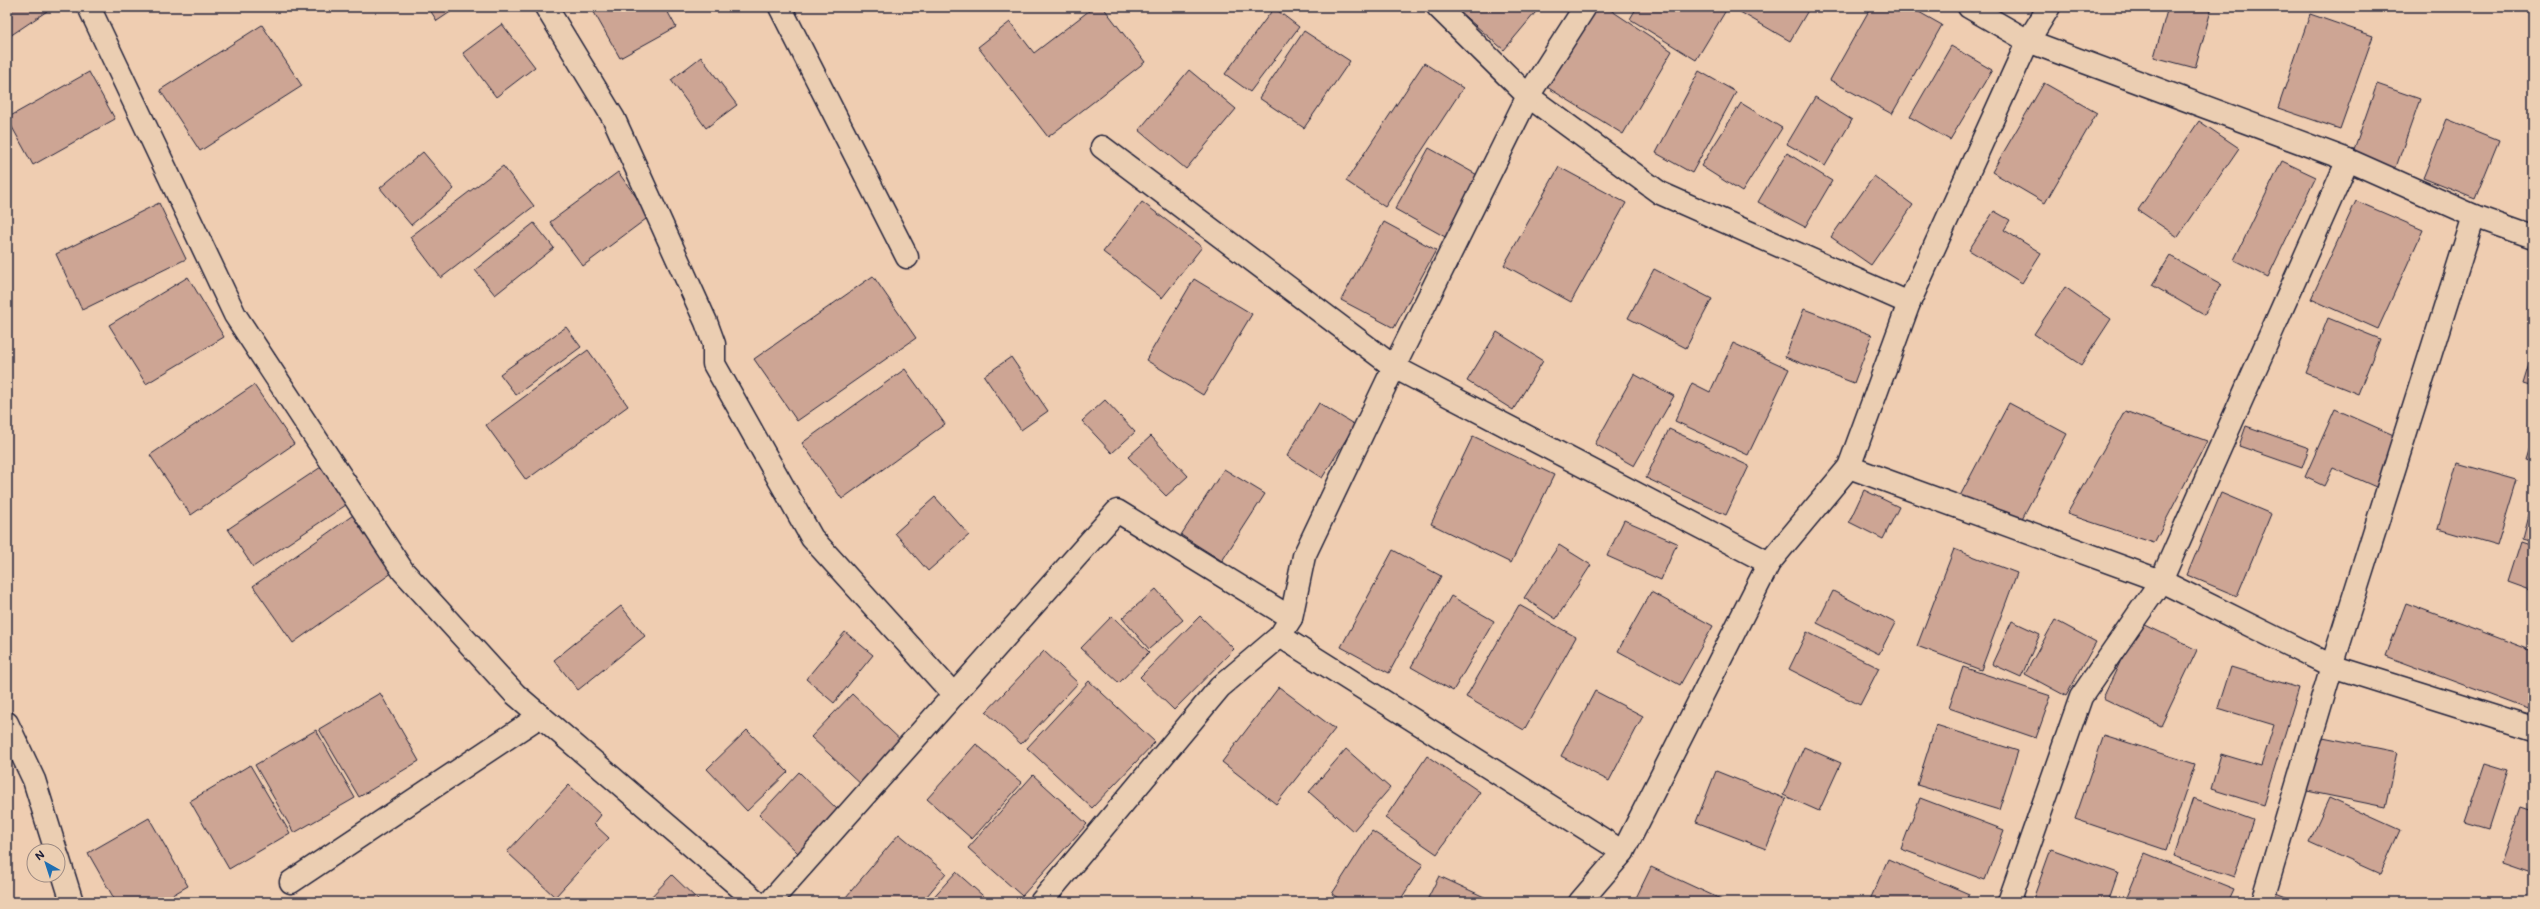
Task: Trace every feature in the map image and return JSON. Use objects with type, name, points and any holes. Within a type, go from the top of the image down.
[{"type":"street","points":[[89,7],[235,315],[403,571],[515,694],[757,902]]},
{"type":"street","points":[[546,7],[614,119],[706,322],[714,344],[714,364],[812,538],[954,695]]},
{"type":"street","points":[[780,7],[907,258]]},
{"type":"street","points":[[1438,7],[1528,96],[1660,193],[1909,303]]},
{"type":"street","points":[[1041,902],[1220,688],[1286,627],[1304,556],[1394,367],[1528,96],[1585,7]]},
{"type":"street","points":[[1969,7],[2028,41],[2348,160],[2474,216],[2533,237]]},
{"type":"street","points":[[1580,902],[1623,852],[1770,563],[1849,467],[1909,303],[2028,41],[2049,7]]},
{"type":"street","points":[[1102,148],[1394,367],[1770,563]]},
{"type":"street","points":[[2009,902],[2081,697],[2161,581],[2348,160]]},
{"type":"street","points":[[2262,902],[2332,666],[2474,216]]},
{"type":"street","points":[[1849,467],[2161,581],[2332,666],[2533,730]]},
{"type":"street","points":[[770,902],[1117,511],[1286,627],[1623,852]]},
{"type":"street","points":[[291,882],[540,716]]},
{"type":"street","points":[[7,723],[34,780],[54,843]]},
{"type":"street","points":[[66,883],[72,902]]},
{"type":"building","points":[[7,7],[53,7],[7,38]]},
{"type":"building","points":[[428,7],[458,7],[437,21]]},
{"type":"building","points":[[591,7],[665,7],[676,27],[620,58]]},
{"type":"building","points":[[1094,7],[1103,7],[1145,62],[1048,137],[978,47],[1010,22],[1034,53]]},
{"type":"building","points":[[1454,7],[1540,7],[1504,50]]},
{"type":"building","points":[[1590,7],[1606,7],[1672,51],[1623,134],[1542,84]]},
{"type":"building","points":[[1637,7],[1728,7],[1696,60],[1630,19]]},
{"type":"building","points":[[1737,7],[1810,7],[1790,41],[1735,9]]},
{"type":"building","points":[[1871,7],[1910,7],[1942,25],[1892,114],[1830,80]]},
{"type":"building","points":[[2168,7],[2212,7],[2195,68],[2154,57]]},
{"type":"building","points":[[1274,8],[1299,27],[1250,92],[1225,74]]},
{"type":"building","points":[[2310,14],[2373,36],[2340,129],[2278,108]]},
{"type":"building","points":[[502,24],[535,67],[496,97],[463,53]]},
{"type":"building","points":[[262,25],[302,86],[200,151],[160,90]]},
{"type":"building","points":[[1304,31],[1350,61],[1304,128],[1259,98]]},
{"type":"building","points":[[1951,46],[1992,70],[1950,140],[1910,117]]},
{"type":"building","points":[[701,57],[737,105],[706,128],[671,80]]},
{"type":"building","points":[[1424,63],[1463,88],[1385,207],[1346,181]]},
{"type":"building","points":[[1189,70],[1236,109],[1186,169],[1139,130]]},
{"type":"building","points":[[1699,71],[1736,92],[1692,173],[1656,153]]},
{"type":"building","points":[[89,72],[115,119],[33,165],[7,118]]},
{"type":"building","points":[[2044,83],[2097,113],[2045,203],[1992,172]]},
{"type":"building","points":[[2377,84],[2420,99],[2395,170],[2352,155]]},
{"type":"building","points":[[1815,97],[1852,120],[1825,166],[1787,144]]},
{"type":"building","points":[[1741,103],[1782,128],[1742,192],[1701,166]]},
{"type":"building","points":[[2447,119],[2499,140],[2475,199],[2423,178]]},
{"type":"building","points":[[2199,121],[2239,148],[2178,237],[2138,210]]},
{"type":"building","points":[[1429,148],[1481,177],[1447,238],[1395,209]]},
{"type":"building","points":[[423,152],[454,189],[411,225],[380,188]]},
{"type":"building","points":[[1787,153],[1832,181],[1805,227],[1758,202]]},
{"type":"building","points":[[2282,161],[2316,177],[2268,277],[2234,260]]},
{"type":"building","points":[[503,166],[534,206],[441,278],[410,237]]},
{"type":"building","points":[[1559,167],[1626,203],[1571,302],[1504,265]]},
{"type":"building","points":[[618,172],[650,216],[583,266],[550,222]]},
{"type":"building","points":[[1874,176],[1913,205],[1871,265],[1831,237]]},
{"type":"building","points":[[2356,201],[2423,230],[2378,329],[2311,299]]},
{"type":"building","points":[[1142,202],[1202,247],[1162,298],[1103,252]]},
{"type":"building","points":[[159,203],[186,259],[82,310],[56,254]]},
{"type":"building","points":[[1994,211],[2010,220],[2004,230],[2041,253],[2022,283],[1969,250]]},
{"type":"building","points":[[1384,222],[1436,250],[1394,328],[1341,300]]},
{"type":"building","points":[[534,223],[554,248],[495,295],[475,270]]},
{"type":"building","points":[[2170,256],[2221,284],[2204,315],[2152,285]]},
{"type":"building","points":[[1654,269],[1712,299],[1686,348],[1628,318]]},
{"type":"building","points":[[873,276],[916,338],[797,421],[754,359]]},
{"type":"building","points":[[188,277],[224,337],[146,384],[109,325]]},
{"type":"building","points":[[1194,279],[1252,314],[1203,395],[1146,360]]},
{"type":"building","points":[[2065,287],[2111,319],[2081,365],[2034,334]]},
{"type":"building","points":[[1804,309],[1872,335],[1854,383],[1785,357]]},
{"type":"building","points":[[2328,318],[2380,339],[2358,394],[2306,373]]},
{"type":"building","points":[[566,327],[581,347],[516,395],[500,374]]},
{"type":"building","points":[[1497,332],[1543,361],[1513,410],[1467,381]]},
{"type":"building","points":[[1733,343],[1789,369],[1748,455],[1675,421],[1692,383],[1710,392]]},
{"type":"building","points":[[588,350],[628,406],[526,480],[486,425]]},
{"type":"building","points":[[2533,351],[2533,387],[2523,384]]},
{"type":"building","points":[[1011,357],[1048,411],[1021,430],[984,376]]},
{"type":"building","points":[[905,369],[945,424],[842,499],[802,443]]},
{"type":"building","points":[[1634,374],[1674,396],[1634,466],[1595,444]]},
{"type":"building","points":[[254,385],[294,444],[191,515],[150,455]]},
{"type":"building","points":[[1105,400],[1135,432],[1112,453],[1082,421]]},
{"type":"building","points":[[1319,403],[1355,425],[1322,478],[1287,456]]},
{"type":"building","points":[[2009,403],[2067,434],[2018,526],[1960,496]]},
{"type":"building","points":[[2335,409],[2398,437],[2376,487],[2333,468],[2324,486],[2305,477]]},
{"type":"building","points":[[2125,411],[2207,441],[2154,543],[2067,514]]},
{"type":"building","points":[[2246,426],[2309,448],[2302,468],[2239,446]]},
{"type":"building","points":[[1669,429],[1749,466],[1726,515],[1646,478]]},
{"type":"building","points":[[2533,435],[2533,463],[2525,461]]},
{"type":"building","points":[[1151,436],[1188,476],[1166,496],[1128,457]]},
{"type":"building","points":[[1473,436],[1554,475],[1511,563],[1431,524]]},
{"type":"building","points":[[327,463],[352,501],[253,567],[228,529]]},
{"type":"building","points":[[2457,463],[2517,480],[2497,546],[2438,529]]},
{"type":"building","points":[[1224,469],[1265,494],[1222,561],[1181,535]]},
{"type":"building","points":[[1864,490],[1899,507],[1883,539],[1849,522]]},
{"type":"building","points":[[2221,493],[2271,514],[2237,596],[2187,575]]},
{"type":"building","points":[[2533,495],[2533,541],[2522,538]]},
{"type":"building","points":[[935,497],[969,535],[928,571],[895,533]]},
{"type":"building","points":[[356,513],[396,570],[293,643],[253,586]]},
{"type":"building","points":[[1624,520],[1677,543],[1661,580],[1607,556]]},
{"type":"building","points":[[2521,541],[2533,545],[2533,591],[2508,582]]},
{"type":"building","points":[[1559,545],[1591,565],[1556,619],[1524,598]]},
{"type":"building","points":[[1954,549],[2017,573],[1981,670],[1917,646]]},
{"type":"building","points":[[1393,550],[1441,576],[1389,673],[1341,647]]},
{"type":"building","points":[[1156,589],[1183,620],[1149,649],[1122,618]]},
{"type":"building","points":[[1833,591],[1895,623],[1879,654],[1817,623]]},
{"type":"building","points":[[1651,592],[1713,626],[1680,685],[1618,651]]},
{"type":"building","points":[[1451,596],[1494,621],[1453,691],[1411,667]]},
{"type":"building","points":[[2406,603],[2533,651],[2533,711],[2386,656]]},
{"type":"building","points":[[1519,605],[1576,637],[1524,730],[1466,697]]},
{"type":"building","points":[[621,606],[645,636],[578,690],[554,660]]},
{"type":"building","points":[[1112,616],[1149,652],[1119,683],[1081,648]]},
{"type":"building","points":[[1200,616],[1234,649],[1174,710],[1140,677]]},
{"type":"building","points":[[2055,620],[2096,642],[2066,696],[2025,674]]},
{"type":"building","points":[[2012,621],[2040,634],[2021,677],[1992,664]]},
{"type":"building","points":[[2139,622],[2197,650],[2161,726],[2103,698]]},
{"type":"building","points":[[845,632],[873,655],[834,703],[806,679]]},
{"type":"building","points":[[1807,632],[1879,668],[1860,705],[1789,669]]},
{"type":"building","points":[[1044,651],[1078,683],[1021,744],[986,712]]},
{"type":"building","points":[[1963,667],[2051,696],[2036,738],[1949,708]]},
{"type":"building","points":[[2231,667],[2299,688],[2263,805],[2211,789],[2221,754],[2261,766],[2274,725],[2218,708]]},
{"type":"building","points":[[1089,681],[1155,742],[1092,808],[1027,748]]},
{"type":"building","points":[[1279,687],[1335,729],[1276,804],[1222,762]]},
{"type":"building","points":[[1595,691],[1643,716],[1609,781],[1561,756]]},
{"type":"building","points":[[380,693],[419,761],[359,797],[319,729]]},
{"type":"building","points":[[852,694],[907,746],[866,789],[811,737]]},
{"type":"building","points":[[1936,725],[2018,751],[1999,810],[1917,785]]},
{"type":"building","points":[[316,730],[355,798],[294,833],[255,765]]},
{"type":"building","points":[[747,730],[788,772],[747,811],[707,769]]},
{"type":"building","points":[[2104,735],[2195,764],[2166,850],[2075,819]]},
{"type":"building","points":[[2318,736],[2397,752],[2385,807],[2307,791]]},
{"type":"building","points":[[976,744],[1022,783],[972,839],[927,799]]},
{"type":"building","points":[[1804,747],[1841,763],[1819,811],[1783,795]]},
{"type":"building","points":[[1346,749],[1390,788],[1353,831],[1309,792]]},
{"type":"building","points":[[1427,756],[1480,792],[1437,854],[1385,818]]},
{"type":"building","points":[[2485,763],[2508,770],[2489,829],[2465,822]]},
{"type":"building","points":[[250,765],[290,833],[229,869],[190,801]]},
{"type":"building","points":[[1716,771],[1786,799],[1766,849],[1696,822]]},
{"type":"building","points":[[799,772],[839,811],[798,853],[759,815]]},
{"type":"building","points":[[1033,775],[1087,824],[1022,896],[968,848]]},
{"type":"building","points":[[569,785],[601,815],[594,824],[609,838],[555,897],[507,852]]},
{"type":"building","points":[[1920,798],[2004,830],[1985,880],[1901,849]]},
{"type":"building","points":[[2193,798],[2253,820],[2234,877],[2174,856]]},
{"type":"building","points":[[2329,798],[2400,830],[2380,874],[2309,842]]},
{"type":"building","points":[[2521,807],[2533,811],[2533,874],[2501,863]]},
{"type":"building","points":[[149,818],[188,886],[160,902],[116,902],[88,853]]},
{"type":"building","points":[[1372,831],[1423,864],[1399,902],[1344,902],[1332,894]]},
{"type":"building","points":[[899,834],[946,873],[922,902],[852,902],[846,897]]},
{"type":"building","points":[[2051,849],[2118,873],[2108,902],[2032,902]]},
{"type":"building","points":[[2145,853],[2234,889],[2228,902],[2125,902]]},
{"type":"building","points":[[1888,859],[1969,894],[1965,902],[1869,902]]},
{"type":"building","points":[[1651,867],[1727,902],[1634,902]]},
{"type":"building","points":[[956,872],[990,902],[929,902]]},
{"type":"building","points":[[672,875],[700,902],[646,902]]},
{"type":"building","points":[[1439,876],[1495,902],[1426,902]]},
{"type":"building","points":[[2276,893],[2298,902],[2272,902]]}]
